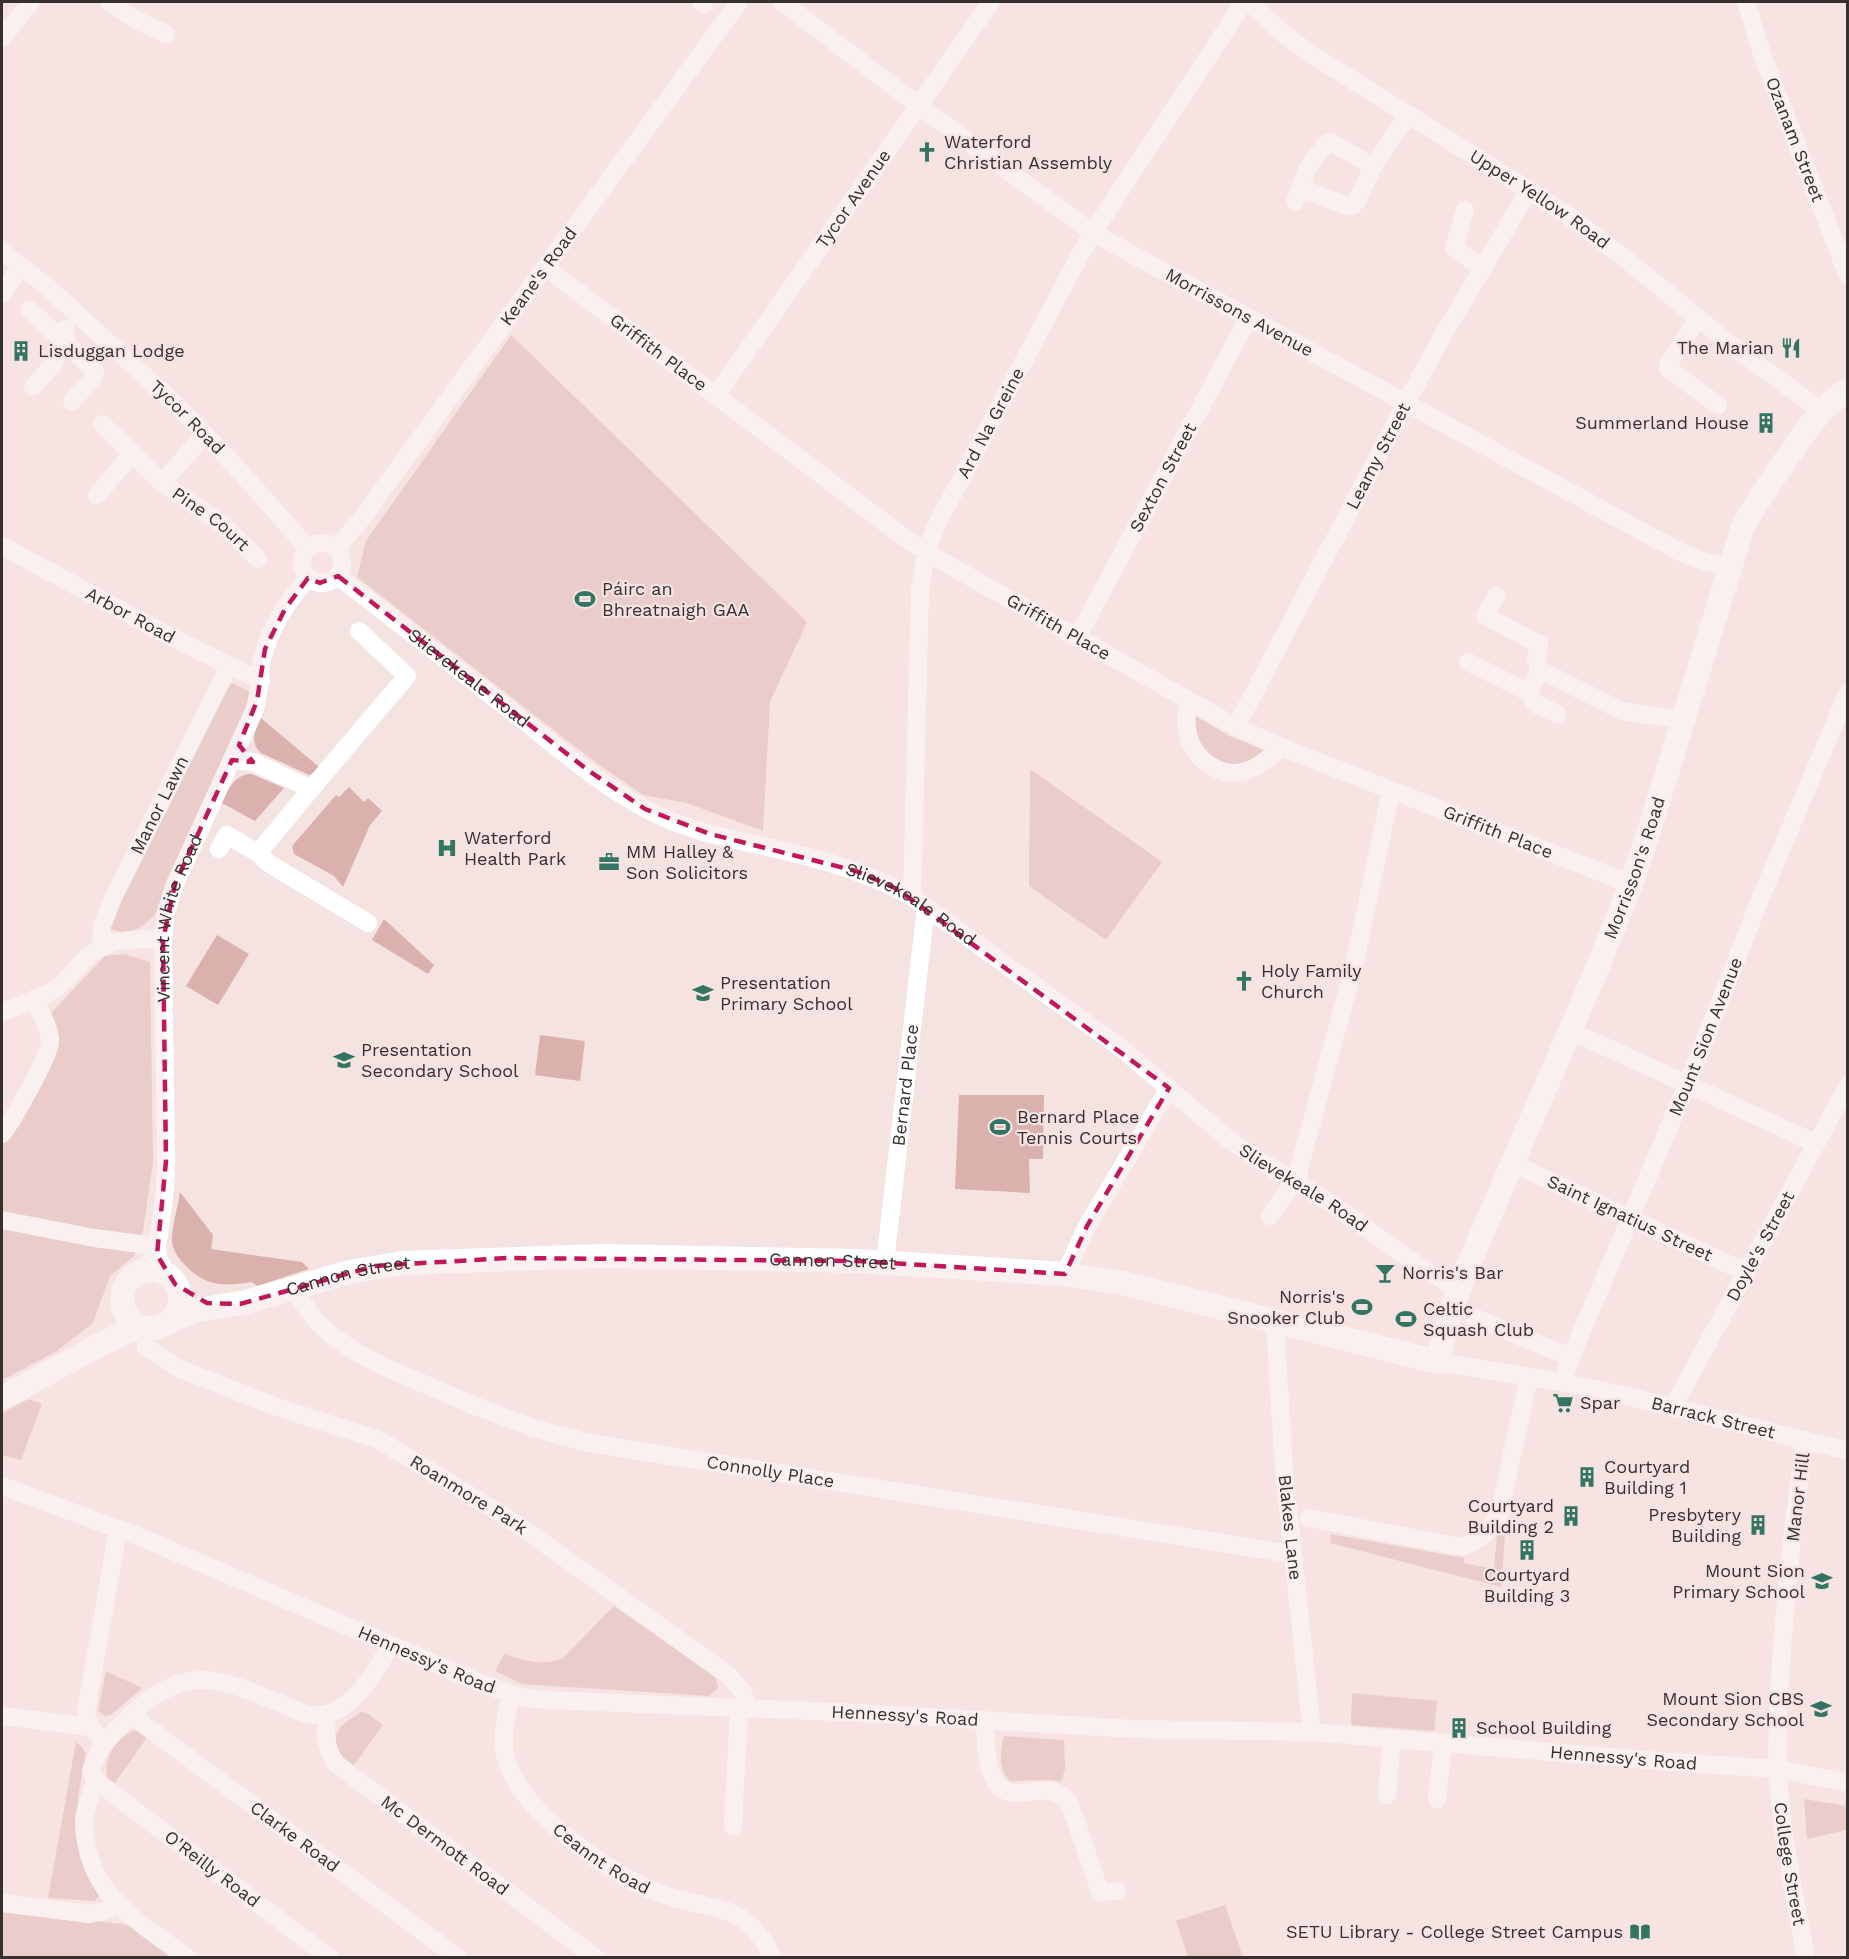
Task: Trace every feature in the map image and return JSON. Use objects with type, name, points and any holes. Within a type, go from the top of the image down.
[{"type":"main road","name":"Morrisson's Road","points":[[1437,1362],[1459,1288],[1632,884],[1728,567],[1742,529],[1749,514],[1822,411],[1848,390]]},
{"type":"main road","name":"Cannon Street","points":[[2,1398],[120,1335],[154,1332],[194,1311],[246,1302],[375,1266],[454,1260],[657,1257],[885,1262],[1065,1274],[1151,1290],[1437,1362]]},
{"type":"main road","points":[[94,1348],[105,1339],[117,1322],[124,1289],[135,1276],[150,1271],[171,1280],[179,1295],[179,1307],[154,1332],[135,1323],[127,1316],[122,1300]]},
{"type":"main road","name":"Cannon Street","points":[[171,1280],[197,1299],[224,1306]]},
{"type":"street","points":[[2,38],[31,2]]},
{"type":"street","points":[[109,2],[136,20],[166,34]]},
{"type":"street","name":"Keane's Road","points":[[336,549],[359,522],[739,2]]},
{"type":"street","name":"Morrissons Avenue","points":[[783,2],[918,105],[1093,233],[1680,552],[1728,567]]},
{"type":"street","name":"Tycor Avenue","points":[[717,394],[991,2]]},
{"type":"street","name":"Ard Na Greine","points":[[919,902],[919,614],[926,552],[950,498],[1093,233],[1244,2]]},
{"type":"street","name":"Upper Yellow Road","points":[[1249,2],[1298,46],[1529,190],[1606,244],[1735,348],[1822,411]]},
{"type":"street","name":"Ozanam Street","points":[[1746,2],[1768,70],[1848,276]]},
{"type":"street","points":[[1373,166],[1336,145],[1328,143],[1307,169],[1298,195],[1352,206],[1357,201],[1373,166],[1408,115]]},
{"type":"street","name":"Leamy Street","points":[[1236,727],[1406,403],[1529,190]]},
{"type":"street","points":[[1465,210],[1454,248],[1482,268]]},
{"type":"street","name":"Tycor Road","points":[[2,251],[79,314],[206,434],[308,548]]},
{"type":"street","points":[[2,294],[21,266]]},
{"type":"street","name":"Griffith Place","points":[[545,267],[926,552],[1077,638],[1236,727],[1281,747],[1632,884]]},
{"type":"street","points":[[30,310],[54,332],[64,332]]},
{"type":"street","points":[[33,387],[53,366],[60,339],[79,314]]},
{"type":"street","points":[[1698,318],[1669,363],[1668,369],[1718,405]]},
{"type":"street","name":"Sexton Street","points":[[1077,638],[1248,319]]},
{"type":"street","points":[[64,332],[63,336],[67,343],[95,372],[93,379],[72,401]]},
{"type":"street","name":"Pine Court","points":[[102,424],[162,483],[222,524],[258,559]]},
{"type":"street","name":"Pine Court","points":[[162,483],[206,434]]},
{"type":"street","points":[[97,495],[131,454]]},
{"type":"street","points":[[319,543],[331,545],[336,549],[342,559],[338,576],[333,580],[320,583],[308,578],[302,567],[302,560],[308,548],[319,543]]},
{"type":"street","name":"Arbor Road","points":[[2,546],[261,681]]},
{"type":"street","name":"Slievekeale Road","points":[[338,576],[589,771],[645,809],[703,832],[790,852],[856,871],[882,881],[919,902],[1121,1048],[1227,1138],[1257,1159],[1332,1204],[1429,1273],[1459,1288]]},
{"type":"street","name":"Vincent White Road","points":[[135,1276],[150,1263],[157,1246],[166,1169],[163,940],[166,912],[175,884],[256,707],[263,658],[270,637],[290,602],[308,578]]},
{"type":"street","points":[[1496,596],[1485,616],[1539,644],[1536,657],[1540,670],[1528,692]]},
{"type":"street","points":[[258,853],[407,676],[359,631]]},
{"type":"street","points":[[1468,662],[1528,692],[1536,704],[1557,714]]},
{"type":"street","name":"Manor Lawn","points":[[101,946],[102,926],[113,898],[229,666]]},
{"type":"street","points":[[1540,670],[1622,711],[1683,720]]},
{"type":"street","name":"Mount Sion Avenue","points":[[1562,1382],[1570,1358],[1687,1085],[1756,907],[1848,692]]},
{"type":"street","points":[[1188,701],[1186,719],[1188,736],[1197,755],[1214,768],[1227,773],[1241,773],[1262,763],[1281,747]]},
{"type":"street","points":[[235,752],[311,789]]},
{"type":"street","points":[[1270,1216],[1297,1182],[1361,937],[1392,791]]},
{"type":"street","points":[[227,835],[258,853],[268,863],[368,923]]},
{"type":"street","name":"Bernard Place","points":[[885,1262],[919,902]]},
{"type":"street","points":[[2,1012],[62,984],[87,957],[101,946],[129,940],[163,940]]},
{"type":"street","points":[[2,1134],[15,1115],[49,1046],[48,1032],[34,999]]},
{"type":"street","points":[[1571,1031],[1815,1143]]},
{"type":"street","name":"Doyle's Street","points":[[1673,1407],[1848,1085]]},
{"type":"street","points":[[1065,1274],[1093,1216],[1169,1088]]},
{"type":"street","name":"Saint Ignatius Street","points":[[1514,1164],[1745,1272]]},
{"type":"street","points":[[2,1220],[94,1238],[157,1246],[158,1258],[171,1280]]},
{"type":"street","name":"Connolly Place","points":[[292,1288],[324,1329],[356,1352],[470,1404],[550,1434],[652,1453],[1292,1554]]},
{"type":"street","points":[[1473,1317],[1570,1358]]},
{"type":"street","name":"Blakes Lane","points":[[1275,1322],[1280,1420],[1292,1554],[1312,1732]]},
{"type":"street","name":"Roanmore Park","points":[[154,1332],[180,1369],[277,1407],[379,1440],[514,1522],[727,1674],[743,1692],[744,1709]]},
{"type":"street","name":"Barrack Street","points":[[1437,1362],[1562,1382],[1848,1451]]},
{"type":"street","points":[[1309,1518],[1461,1547],[1475,1543],[1490,1530],[1499,1515],[1529,1377]]},
{"type":"street","name":"Manor Hill","points":[[1778,1769],[1779,1708],[1785,1621],[1793,1530],[1805,1440]]},
{"type":"street","name":"Hennessy's Road","points":[[2,1486],[118,1528],[511,1695],[546,1700],[872,1714],[1134,1729],[1312,1732],[1778,1769],[1848,1783]]},
{"type":"street","points":[[105,1742],[90,1727],[86,1707],[118,1528]]},
{"type":"street","points":[[188,1958],[118,1904],[109,1896],[100,1882],[86,1838],[84,1817],[94,1780],[91,1771],[105,1742],[131,1715],[164,1688],[182,1681],[196,1679],[231,1684],[310,1715],[327,1714],[342,1707],[360,1691],[391,1645]]},
{"type":"street","name":"Ceannt Road","points":[[511,1695],[504,1738],[507,1765],[521,1789],[541,1813],[586,1852],[628,1879],[676,1899],[728,1910],[743,1917],[758,1932],[772,1958]]},
{"type":"street","points":[[733,1826],[744,1709]]},
{"type":"street","name":"Mc Dermott Road","points":[[327,1714],[326,1742],[336,1764],[596,1958]]},
{"type":"street","name":"Clarke Road","points":[[131,1715],[458,1958]]},
{"type":"street","points":[[2,1716],[90,1727]]},
{"type":"street","points":[[985,1721],[990,1766],[1000,1788],[1008,1792],[1049,1790],[1065,1797],[1070,1804],[1100,1892],[1117,1892]]},
{"type":"street","points":[[1387,1795],[1392,1739]]},
{"type":"street","points":[[1437,1799],[1443,1743]]},
{"type":"street","name":"College Street","points":[[1778,1769],[1784,1827],[1806,1958]]},
{"type":"street","name":"O'Reilly Road","points":[[94,1780],[330,1958]]},
{"type":"street","points":[[2,1903],[89,1914],[105,1911],[118,1904]]},
{"type":"highlighted area","points":[[338,576],[589,771],[645,809],[710,834],[856,871],[897,889],[1169,1088],[1087,1226],[1065,1274],[857,1261],[506,1258],[375,1266],[240,1304],[207,1303],[175,1284],[157,1255],[166,1161],[163,940],[175,884],[232,760],[253,762],[239,745],[257,701],[265,649],[285,609],[308,578],[320,583]]},
{"type":"shaded area","name":"Páirc an Bhreatnaigh GAA","points":[[511,335],[807,622],[770,702],[763,831],[687,803],[643,795],[591,759],[357,577],[366,541]]},
{"type":"shaded area","points":[[233,683],[250,692],[249,703],[154,916],[133,931],[122,932],[109,928],[116,904],[226,687]]},
{"type":"shaded area","points":[[1192,714],[1229,736],[1269,752],[1251,764],[1222,765],[1198,745]]},
{"type":"shaded area","points":[[261,718],[319,767],[314,773],[309,775],[257,749],[254,741],[255,732]]},
{"type":"shaded area","points":[[1030,769],[1162,862],[1106,940],[1029,886]]},
{"type":"shaded area","points":[[247,774],[284,788],[255,821],[222,803],[234,782]]},
{"type":"shaded area","points":[[349,787],[364,802],[368,798],[382,811],[370,825],[343,887],[334,876],[294,854],[292,846],[336,795],[339,797]]},
{"type":"shaded area","points":[[384,919],[434,965],[428,974],[372,940]]},
{"type":"shaded area","points":[[217,935],[249,954],[218,1005],[186,986]]},
{"type":"shaded area","points":[[124,954],[150,962],[153,1162],[143,1231],[134,1256],[110,1276],[93,1323],[57,1351],[2,1380],[2,1140],[56,1048],[52,1012],[105,956]]},
{"type":"shaded area","points":[[540,1035],[585,1041],[580,1081],[535,1075]]},
{"type":"shaded area","name":"Bernard Place Tennis Courts","points":[[959,1095],[1044,1095],[1043,1159],[1029,1159],[1030,1193],[955,1189]]},
{"type":"shaded area","points":[[180,1192],[213,1235],[211,1249],[302,1262],[309,1269],[257,1286],[252,1282],[215,1283],[199,1277],[182,1262],[173,1246],[172,1237]]},
{"type":"shaded area","points":[[29,1399],[42,1404],[21,1460],[2,1455],[2,1413]]},
{"type":"shaded area","points":[[1331,1534],[1464,1558],[1464,1563],[1494,1569],[1497,1535],[1505,1536],[1501,1587],[1330,1543]]},
{"type":"shaded area","points":[[614,1606],[716,1678],[718,1688],[709,1696],[522,1684],[495,1671],[504,1654],[541,1662],[563,1658]]},
{"type":"shaded area","points":[[106,1671],[142,1688],[111,1715],[105,1716],[98,1711]]},
{"type":"shaded area","points":[[1352,1693],[1437,1701],[1434,1731],[1351,1725]]},
{"type":"shaded area","points":[[361,1712],[367,1713],[383,1725],[354,1765],[338,1750],[336,1739],[340,1728]]},
{"type":"shaded area","points":[[142,1729],[150,1733],[112,1787],[106,1769],[112,1750],[125,1736]]},
{"type":"shaded area","points":[[1004,1736],[1064,1740],[1065,1769],[1061,1782],[1051,1780],[1010,1781],[1002,1766]]},
{"type":"shaded area","points":[[76,1742],[83,1748],[86,1755],[77,1806],[77,1831],[84,1862],[99,1895],[95,1901],[48,1898]]},
{"type":"shaded area","points":[[1804,1799],[1847,1806],[1847,1830],[1807,1839]]},
{"type":"shaded area","points":[[1225,1905],[1243,1957],[1188,1957],[1176,1921]]},
{"type":"shaded area","points":[[2,1909],[128,1925],[172,1958],[2,1958]]},
{"type":"place","name":"Waterford Christian Assembly","points":[[927,152]]},
{"type":"place","name":"The Marian","points":[[1791,348]]},
{"type":"place","name":"Lisduggan Lodge","points":[[21,351]]},
{"type":"place","name":"Summerland House","points":[[1766,423]]},
{"type":"place","name":"Páirc an Bhreatnaigh GAA","points":[[585,599]]},
{"type":"place","name":"Waterford Health Park","points":[[447,848]]},
{"type":"place","name":"MM Halley & Son Solicitors","points":[[609,862]]},
{"type":"place","name":"Holy Family Church","points":[[1244,981]]},
{"type":"place","name":"Presentation Primary School","points":[[703,993]]},
{"type":"place","name":"Presentation Secondary School","points":[[344,1060]]},
{"type":"place","name":"Bernard Place Tennis Courts","points":[[1000,1127]]},
{"type":"place","name":"Norris's Bar","points":[[1385,1273]]},
{"type":"place","name":"Norris's Snooker Club","points":[[1362,1307]]},
{"type":"place","name":"Celtic Squash Club","points":[[1406,1319]]},
{"type":"place","name":"Spar","points":[[1563,1403]]},
{"type":"place","name":"Courtyard Building 1","points":[[1587,1477]]},
{"type":"place","name":"Courtyard Building 2","points":[[1571,1516]]},
{"type":"place","name":"Presbytery Building","points":[[1758,1525]]},
{"type":"place","name":"Courtyard Building 3","points":[[1527,1550]]},
{"type":"place","name":"Mount Sion Primary School","points":[[1822,1581]]},
{"type":"place","name":"Mount Sion CBS Secondary School","points":[[1821,1709]]},
{"type":"place","name":"School Building","points":[[1459,1728]]},
{"type":"place","name":"SETU Library - College Street Campus","points":[[1640,1932]]}]
